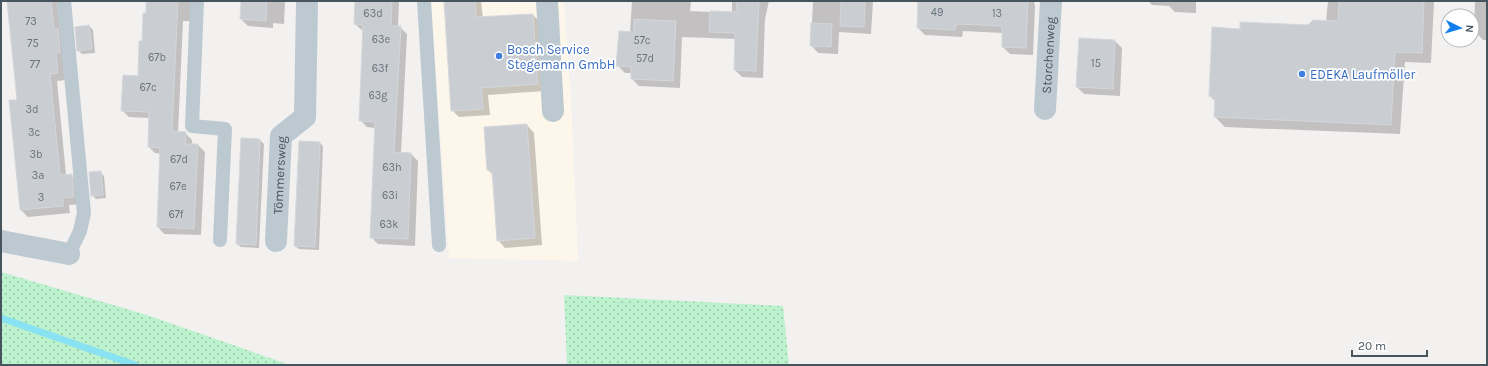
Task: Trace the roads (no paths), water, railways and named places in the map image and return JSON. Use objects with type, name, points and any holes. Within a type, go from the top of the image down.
[{"type":"street","name":"Tömmersweg","points":[[276,241],[282,136],[305,117],[307,1]]},
{"type":"street","points":[[547,1],[553,111]]},
{"type":"street","name":"Storchenweg","points":[[1045,109],[1051,1]]},
{"type":"street","points":[[1,241],[69,254]]},
{"type":"lane","points":[[64,1],[84,214],[80,231],[69,254]]},
{"type":"lane","points":[[197,1],[192,126],[225,129],[220,240]]},
{"type":"lane","points":[[424,1],[439,244]]},
{"type":"waterway","points":[[1,318],[135,365]]},
{"type":"place","name":"Bosch Service Stegemann GmbH","points":[[499,56]]},
{"type":"place","name":"EDEKA Laufmöller","points":[[1302,74]]}]
